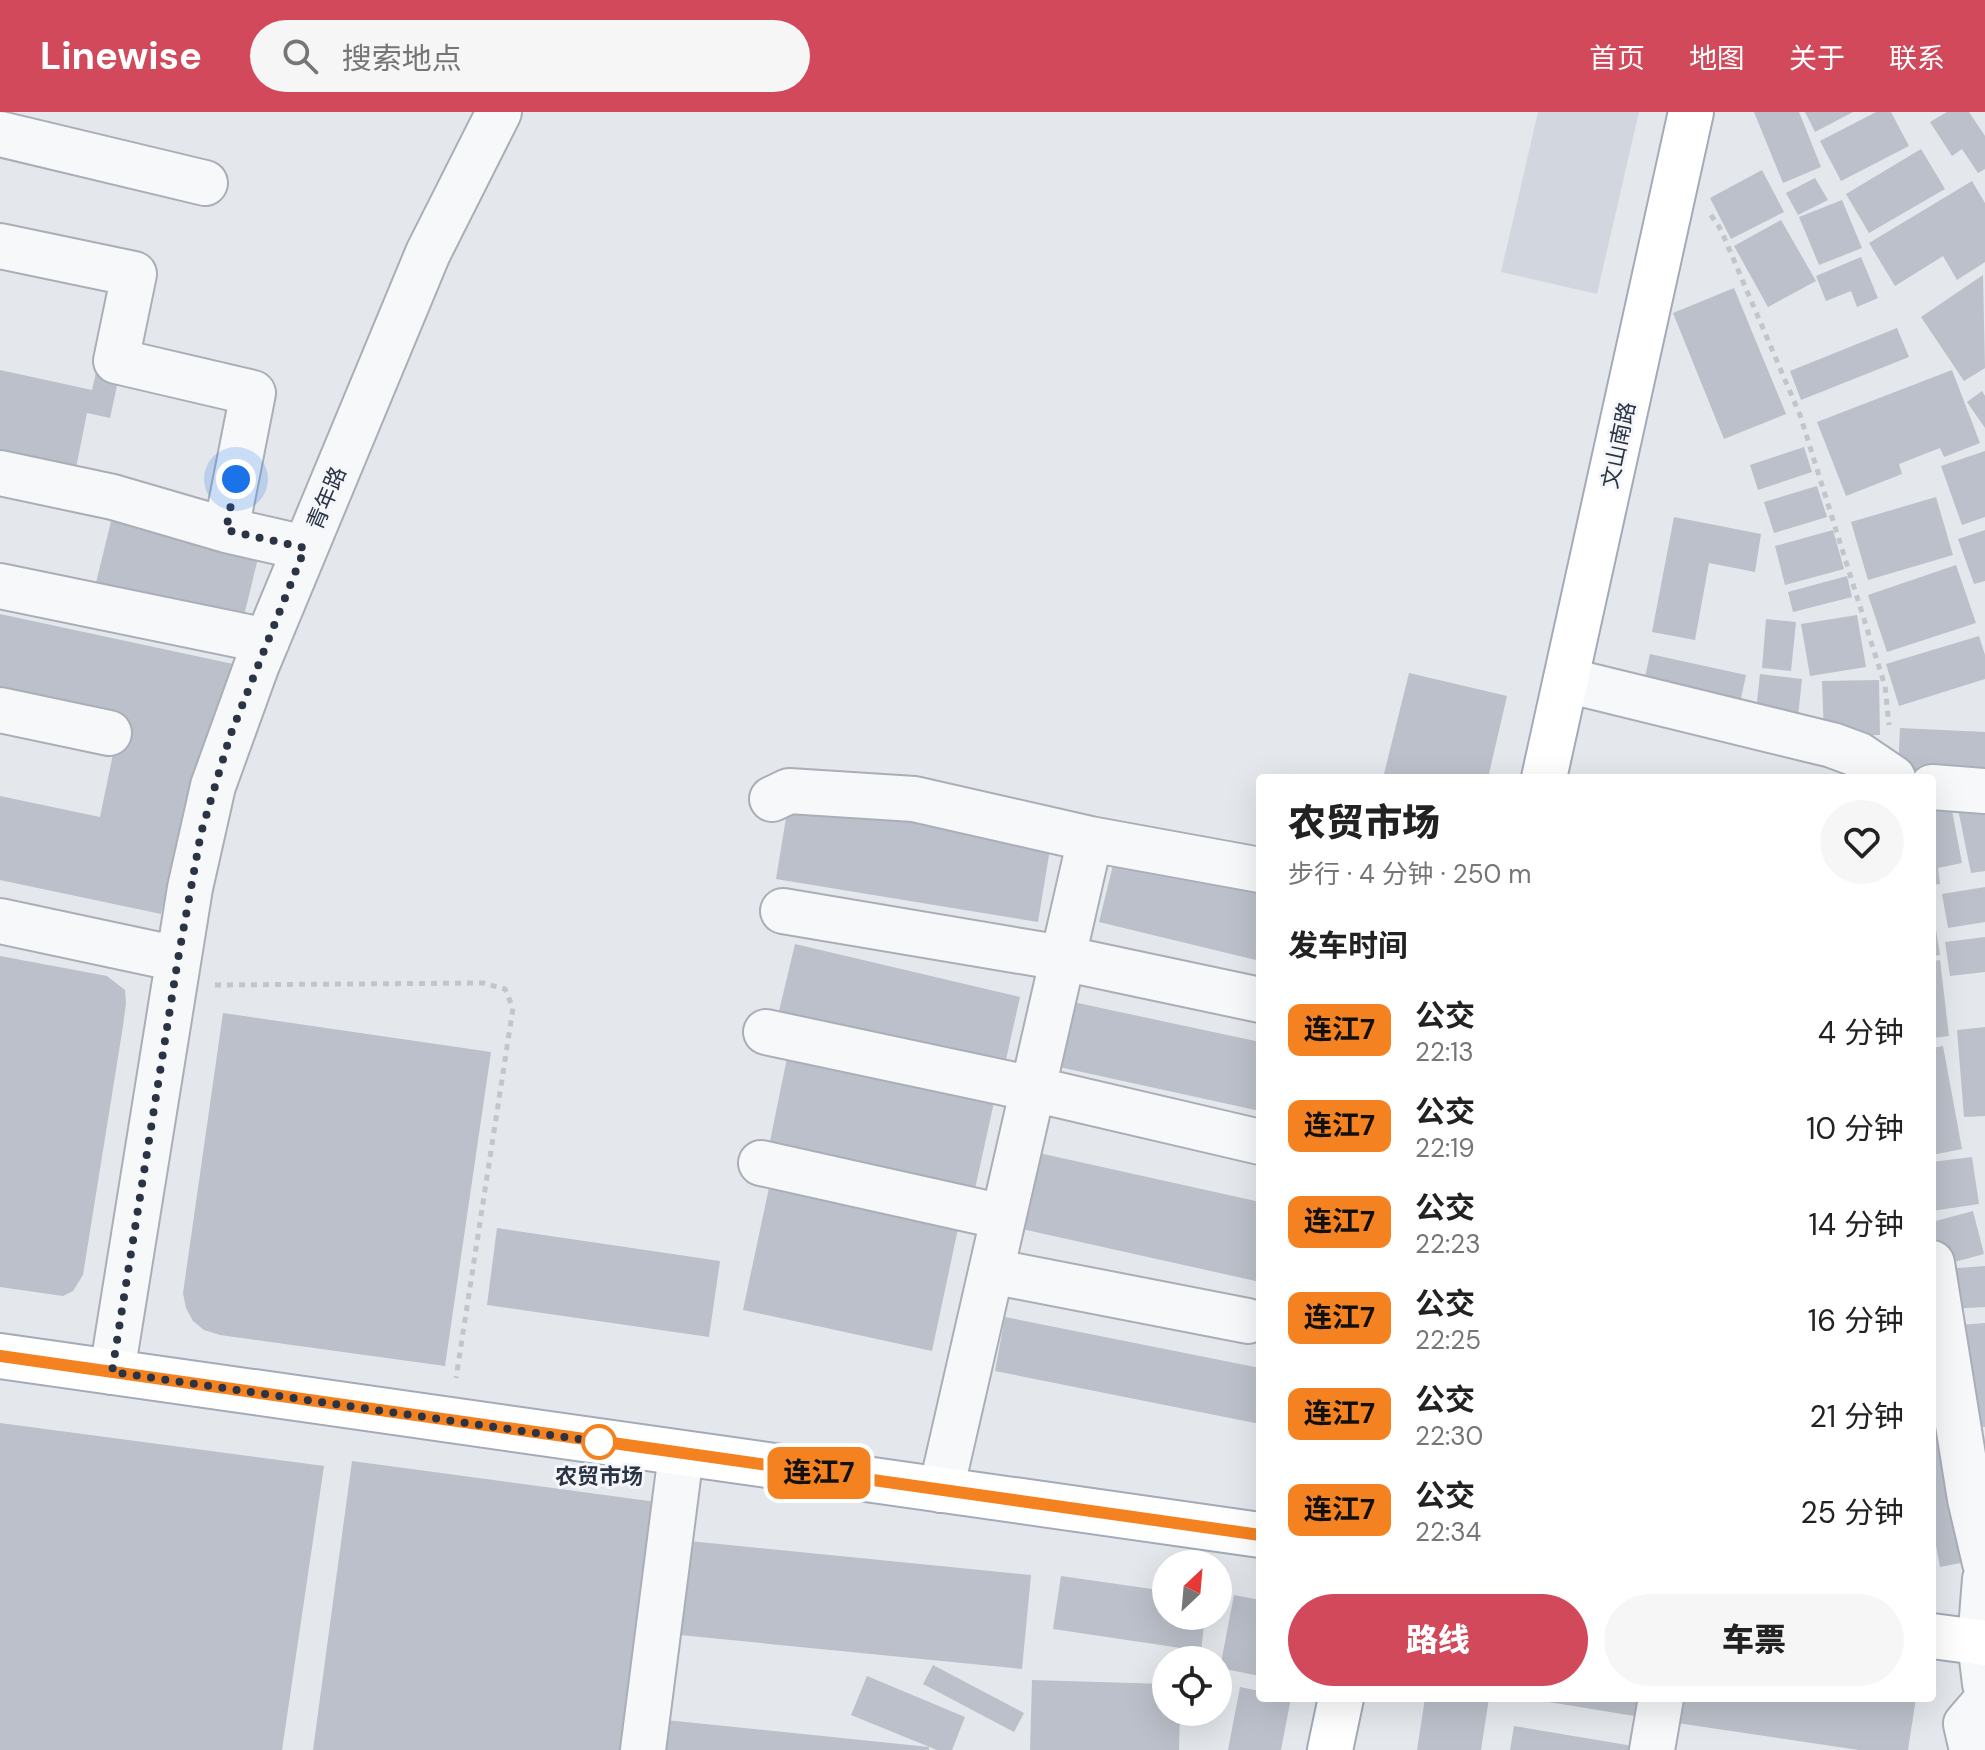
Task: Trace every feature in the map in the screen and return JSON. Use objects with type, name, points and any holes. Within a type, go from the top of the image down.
[{"type":"main road","name":"文山南路","points":[[1545,774],[1691,112]]},
{"type":"main road","points":[[0,1356],[1256,1534]]},
{"type":"main road","points":[[1936,1638],[1983,1657]]},
{"type":"main road","points":[[1330,1750],[1340,1702]]},
{"type":"street","name":"青年路","points":[[112,1372],[190,888],[213,786],[267,641],[428,253],[499,112]]},
{"type":"street","points":[[0,134],[205,183]]},
{"type":"street","points":[[0,246],[134,274],[116,361],[253,393],[226,530]]},
{"type":"street","points":[[0,473],[113,497],[226,530],[305,548]]},
{"type":"street","points":[[0,586],[267,641]]},
{"type":"street","points":[[1566,680],[1832,745],[1859,755],[1882,774]]},
{"type":"street","points":[[0,710],[109,733]]},
{"type":"street","points":[[1936,787],[1985,791]]},
{"type":"street","points":[[772,799],[789,791],[914,799],[1090,839],[1256,869]]},
{"type":"street","points":[[941,1490],[1090,839]]},
{"type":"street","points":[[783,911],[1062,958],[1256,999]]},
{"type":"street","points":[[0,921],[178,959]]},
{"type":"street","points":[[766,1032],[1256,1141]]},
{"type":"street","points":[[761,1163],[1003,1217]]},
{"type":"street","points":[[991,1271],[1248,1321]]},
{"type":"street","points":[[1936,1288],[1970,1499],[1985,1563]]},
{"type":"street","points":[[643,1750],[681,1454]]},
{"type":"street","points":[[1983,1657],[1985,1579]]},
{"type":"street","points":[[1652,1750],[1660,1702]]},
{"type":"street","points":[[1972,1750],[1966,1724],[1985,1702]]},
{"type":"path","points":[[1679,168],[1721,230],[1800,415],[1885,686],[1890,718],[1883,774]]},
{"type":"path","points":[[178,959],[215,985],[483,983],[505,989],[513,1008],[450,1420]]},
{"type":"shaded area","points":[[1538,112],[1639,112],[1597,294],[1501,272]]},
{"type":"building","points":[[1754,112],[1799,112],[1821,167],[1783,183]]},
{"type":"building","points":[[1805,112],[1853,112],[1815,132]]},
{"type":"building","points":[[1876,112],[1891,112],[1909,146],[1841,181],[1820,141]]},
{"type":"building","points":[[1947,112],[1969,112],[1985,136],[1985,169],[1978,173],[1962,149],[1952,156],[1930,122]]},
{"type":"building","points":[[1921,149],[1945,189],[1869,233],[1846,194]]},
{"type":"building","points":[[1762,170],[1784,212],[1731,239],[1710,198]]},
{"type":"building","points":[[1815,178],[1828,200],[1798,215],[1786,193]]},
{"type":"building","points":[[1972,181],[1985,203],[1985,262],[1957,280],[1943,256],[1895,286],[1869,243]]},
{"type":"building","points":[[1842,200],[1862,248],[1819,265],[1799,217]]},
{"type":"building","points":[[1781,220],[1816,281],[1768,307],[1734,246]]},
{"type":"building","points":[[1861,257],[1878,298],[1857,307],[1851,291],[1826,301],[1816,276]]},
{"type":"building","points":[[1983,275],[1985,368],[1964,381],[1921,317]]},
{"type":"building","points":[[1734,288],[1786,414],[1724,439],[1673,313]]},
{"type":"building","points":[[1897,328],[1909,357],[1801,400],[1790,371]]},
{"type":"building","points":[[97,368],[120,372],[110,418],[87,413],[75,473],[0,458],[0,370],[92,390]]},
{"type":"building","points":[[1952,370],[1980,443],[1944,457],[1940,448],[1899,464],[1902,474],[1846,496],[1817,422]]},
{"type":"building","points":[[1982,391],[1985,396],[1985,428],[1967,402]]},
{"type":"building","points":[[1804,447],[1812,472],[1758,490],[1750,465]]},
{"type":"building","points":[[1985,451],[1985,517],[1962,525],[1941,466]]},
{"type":"building","points":[[1817,486],[1827,517],[1774,533],[1764,502]]},
{"type":"building","points":[[1936,497],[1953,555],[1868,580],[1851,522]]},
{"type":"building","points":[[113,513],[260,550],[242,624],[95,587]]},
{"type":"building","points":[[1674,517],[1761,534],[1755,572],[1709,563],[1695,640],[1652,632]]},
{"type":"building","points":[[1833,530],[1844,569],[1785,585],[1775,546]]},
{"type":"building","points":[[1985,530],[1985,581],[1974,584],[1958,539]]},
{"type":"building","points":[[1956,565],[1976,623],[1887,652],[1868,595]]},
{"type":"building","points":[[1847,576],[1852,597],[1793,612],[1788,592]]},
{"type":"building","points":[[0,614],[233,664],[211,769],[190,812],[183,811],[161,914],[0,880],[0,796],[100,817],[119,725],[0,700]]},
{"type":"building","points":[[1857,615],[1866,667],[1810,676],[1801,624]]},
{"type":"building","points":[[1766,619],[1796,622],[1791,671],[1762,668]]},
{"type":"building","points":[[1979,636],[1985,655],[1985,679],[1899,706],[1886,664]]},
{"type":"building","points":[[1650,654],[1746,675],[1738,712],[1642,691]]},
{"type":"building","points":[[1409,673],[1507,696],[1489,774],[1384,774]]},
{"type":"building","points":[[1760,674],[1802,679],[1797,726],[1755,721]]},
{"type":"building","points":[[1879,680],[1880,735],[1824,736],[1822,681]]},
{"type":"building","points":[[1900,728],[1985,732],[1985,774],[1898,770]]},
{"type":"building","points":[[1949,795],[1962,863],[1938,868],[1940,884],[1936,884],[1936,797]]},
{"type":"building","points":[[789,800],[1051,843],[1038,922],[776,879]]},
{"type":"building","points":[[1985,804],[1985,871],[1971,873],[1958,809]]},
{"type":"building","points":[[1115,857],[1256,891],[1256,960],[1099,922]]},
{"type":"building","points":[[1985,887],[1985,922],[1948,928],[1942,894]]},
{"type":"building","points":[[1936,930],[1940,955],[1936,956]]},
{"type":"building","points":[[1985,937],[1985,972],[1950,976],[1945,942]]},
{"type":"building","points":[[795,944],[1020,997],[1005,1064],[779,1011]]},
{"type":"building","points":[[0,956],[107,976],[125,990],[123,1026],[83,1275],[73,1291],[63,1296],[0,1287]]},
{"type":"building","points":[[1936,960],[1940,960],[1949,1036],[1936,1038]]},
{"type":"building","points":[[1073,1002],[1256,1041],[1256,1110],[1059,1067]]},
{"type":"building","points":[[223,1013],[491,1052],[445,1366],[220,1335],[204,1330],[193,1321],[183,1293]]},
{"type":"building","points":[[1985,1027],[1985,1116],[1964,1117],[1957,1030]]},
{"type":"building","points":[[1943,1046],[1962,1149],[1936,1154],[1936,1047]]},
{"type":"building","points":[[787,1058],[994,1102],[975,1189],[769,1146]]},
{"type":"building","points":[[1039,1153],[1256,1201],[1256,1281],[1022,1229]]},
{"type":"building","points":[[1972,1157],[1979,1204],[1936,1210],[1936,1162]]},
{"type":"building","points":[[770,1183],[959,1224],[932,1351],[743,1310]]},
{"type":"building","points":[[1973,1211],[1984,1254],[1943,1265],[1936,1238],[1936,1221]]},
{"type":"building","points":[[497,1228],[720,1261],[709,1337],[487,1305]]},
{"type":"building","points":[[1985,1266],[1985,1307],[1947,1309],[1944,1269]]},
{"type":"building","points":[[1005,1317],[1256,1367],[1256,1423],[995,1371]]},
{"type":"building","points":[[1985,1323],[1985,1427],[1967,1428],[1960,1325]]},
{"type":"building","points":[[1948,1409],[1976,1560],[1940,1567],[1936,1546],[1936,1410]]},
{"type":"building","points":[[0,1423],[324,1466],[282,1750],[0,1750]]},
{"type":"building","points":[[352,1461],[664,1503],[630,1750],[313,1750]]},
{"type":"building","points":[[689,1541],[1031,1575],[1022,1669],[680,1635]]},
{"type":"building","points":[[1061,1576],[1152,1589],[1152,1630],[1203,1630],[1202,1646],[1167,1646],[1053,1629]]},
{"type":"building","points":[[1234,1595],[1256,1599],[1256,1675],[1232,1670],[1232,1646],[1224,1646],[1227,1630],[1232,1630]]},
{"type":"building","points":[[933,1665],[1024,1713],[1014,1732],[923,1684]]},
{"type":"building","points":[[867,1676],[965,1717],[952,1750],[937,1750],[851,1715]]},
{"type":"building","points":[[1032,1680],[1152,1684],[1152,1726],[1180,1726],[1179,1750],[1030,1750]]},
{"type":"building","points":[[1240,1687],[1256,1690],[1256,1702],[1290,1702],[1281,1750],[1228,1750]]},
{"type":"building","points":[[1424,1702],[1488,1702],[1481,1750],[1417,1750]]},
{"type":"building","points":[[1549,1702],[1655,1702],[1653,1719]]},
{"type":"building","points":[[1667,1702],[1915,1702],[1908,1750],[1859,1750],[1664,1721]]},
{"type":"building","points":[[656,1719],[929,1747],[929,1750],[652,1750]]},
{"type":"building","points":[[1514,1726],[1645,1748],[1645,1750],[1510,1750]]},
{"type":"bus line","name":"连江7","points":[[0,1356],[1256,1534]]},
{"type":"place","name":"农贸市场","points":[[599,1442]]},
{"type":"route","points":[[236,479],[226,530],[305,548],[230,736],[201,833],[112,1372],[599,1442]]}]
